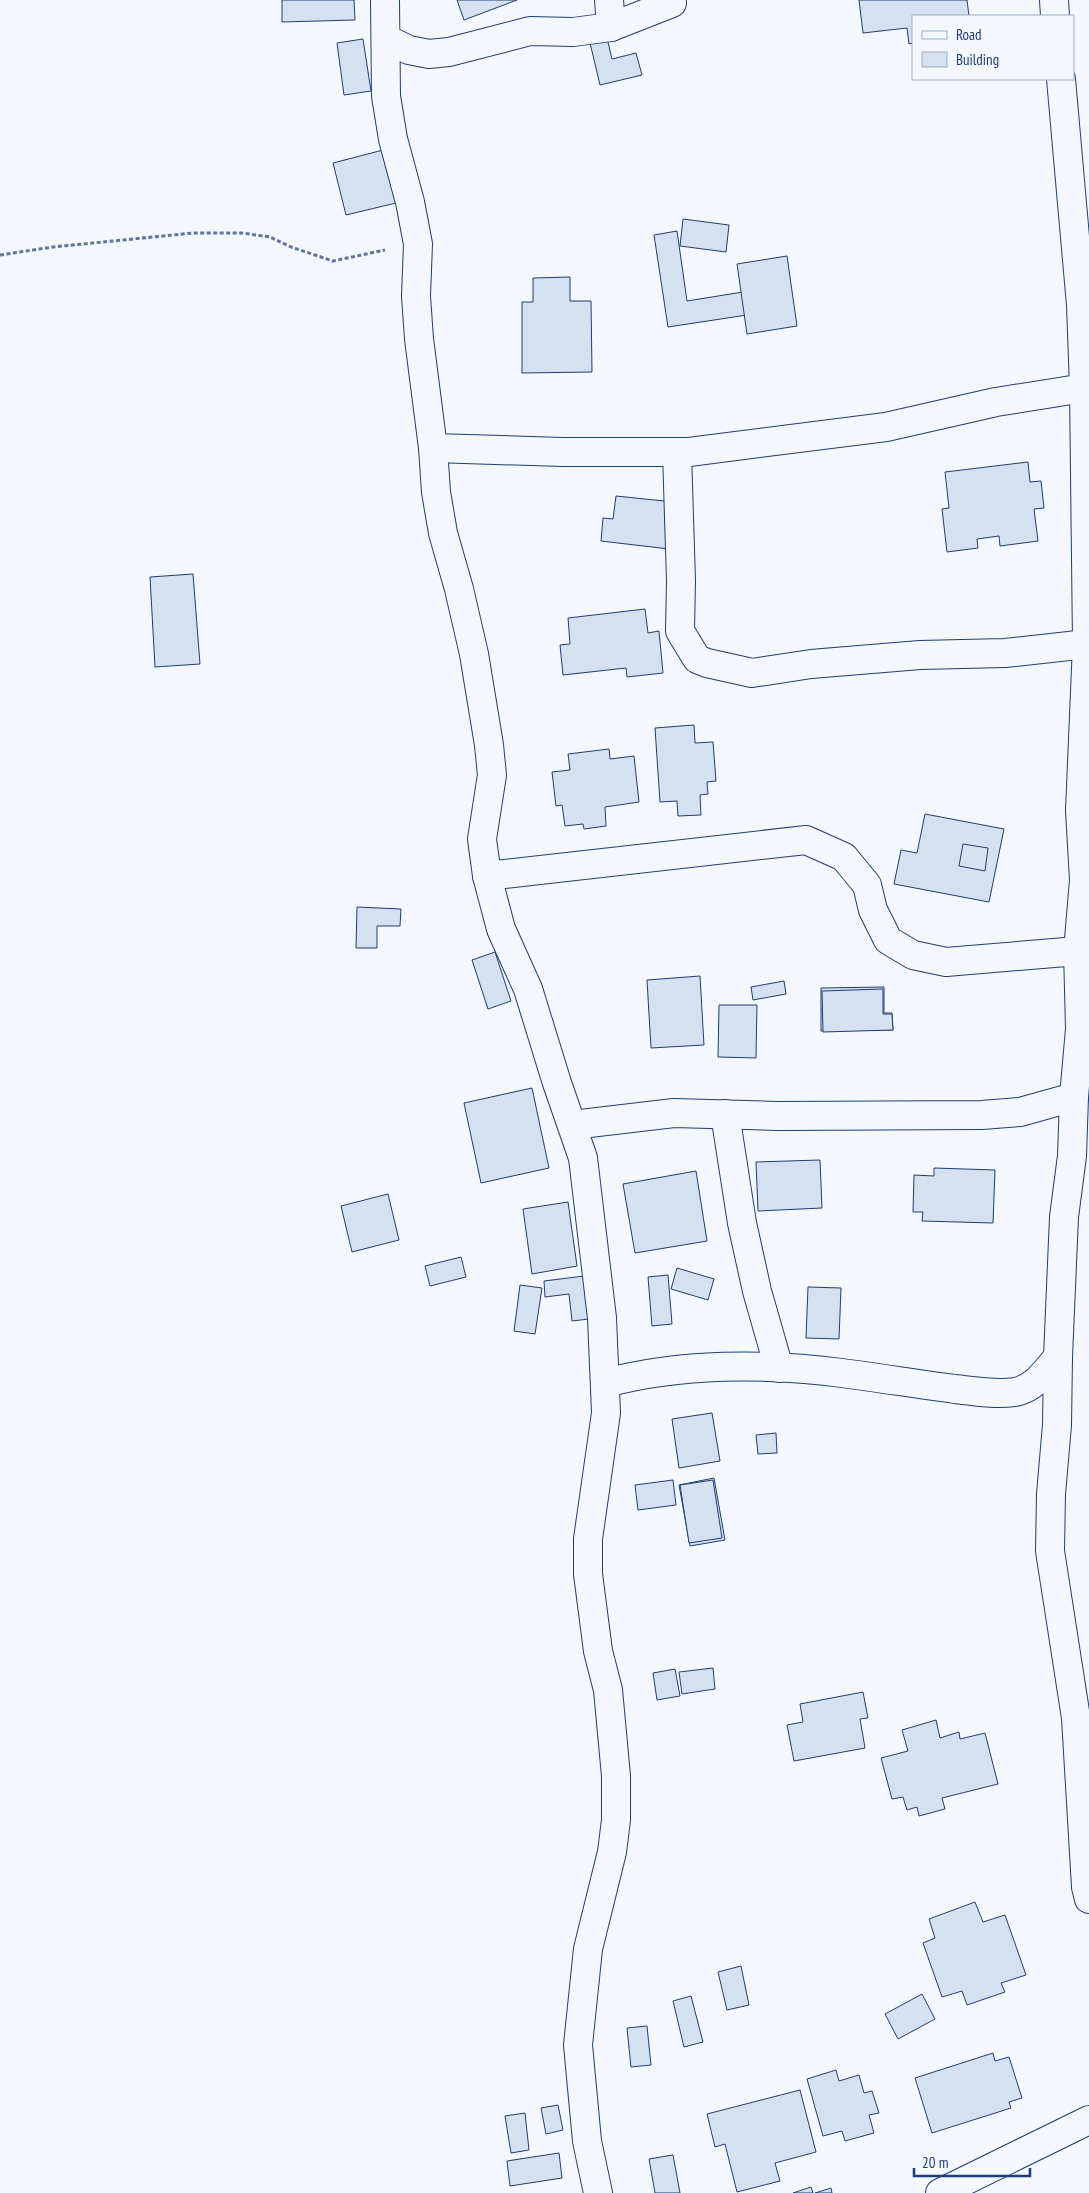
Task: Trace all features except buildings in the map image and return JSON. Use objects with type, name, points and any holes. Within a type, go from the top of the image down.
[{"type":"street","points":[[386,0],[386,96],[393,139],[410,202],[418,244],[416,296],[419,339],[433,448],[436,492],[443,533],[459,589],[474,654],[489,745],[492,775],[482,839],[487,876],[501,929],[528,989],[557,1084],[583,1158],[602,1318],[606,1413],[588,1539],[588,1574],[598,1651],[608,1690],[616,1776],[616,1820],[612,1852],[588,1949],[578,2044],[587,2141],[598,2193]]},
{"type":"street","points":[[608,0],[611,27]]},
{"type":"street","points":[[1054,0],[1055,15]]},
{"type":"street","points":[[386,40],[409,50],[429,54],[449,52],[530,31],[573,32],[611,27],[672,3]]},
{"type":"street","points":[[1061,80],[1075,231],[1084,388],[1087,644],[1080,811],[1084,880],[1078,951],[1080,1029],[1074,1098],[1072,1156],[1064,1217],[1057,1425],[1051,1494],[1050,1551],[1076,1718],[1086,1887],[1089,1899]]},
{"type":"street","points":[[433,448],[563,452],[677,452],[886,427],[996,402],[1084,388]]},
{"type":"street","points":[[677,452],[681,581],[680,631],[697,659],[707,663],[752,672],[811,664],[890,657],[1005,653],[1087,644]]},
{"type":"street","points":[[487,876],[806,840],[844,858],[867,885],[873,910],[888,940],[913,955],[946,962],[1078,951]]},
{"type":"street","points":[[572,1125],[674,1112],[725,1114],[982,1115],[1020,1112],[1074,1098]]},
{"type":"street","points":[[725,1114],[742,1223],[757,1291],[779,1368]]},
{"type":"street","points":[[606,1383],[634,1375],[681,1370],[779,1368],[843,1373],[991,1393],[1016,1392],[1035,1384],[1058,1358]]},
{"type":"street","points":[[940,2193],[1089,2120]]},
{"type":"path","points":[[0,255],[53,247],[193,233],[242,233],[270,237],[291,247],[333,261],[418,244]]}]
